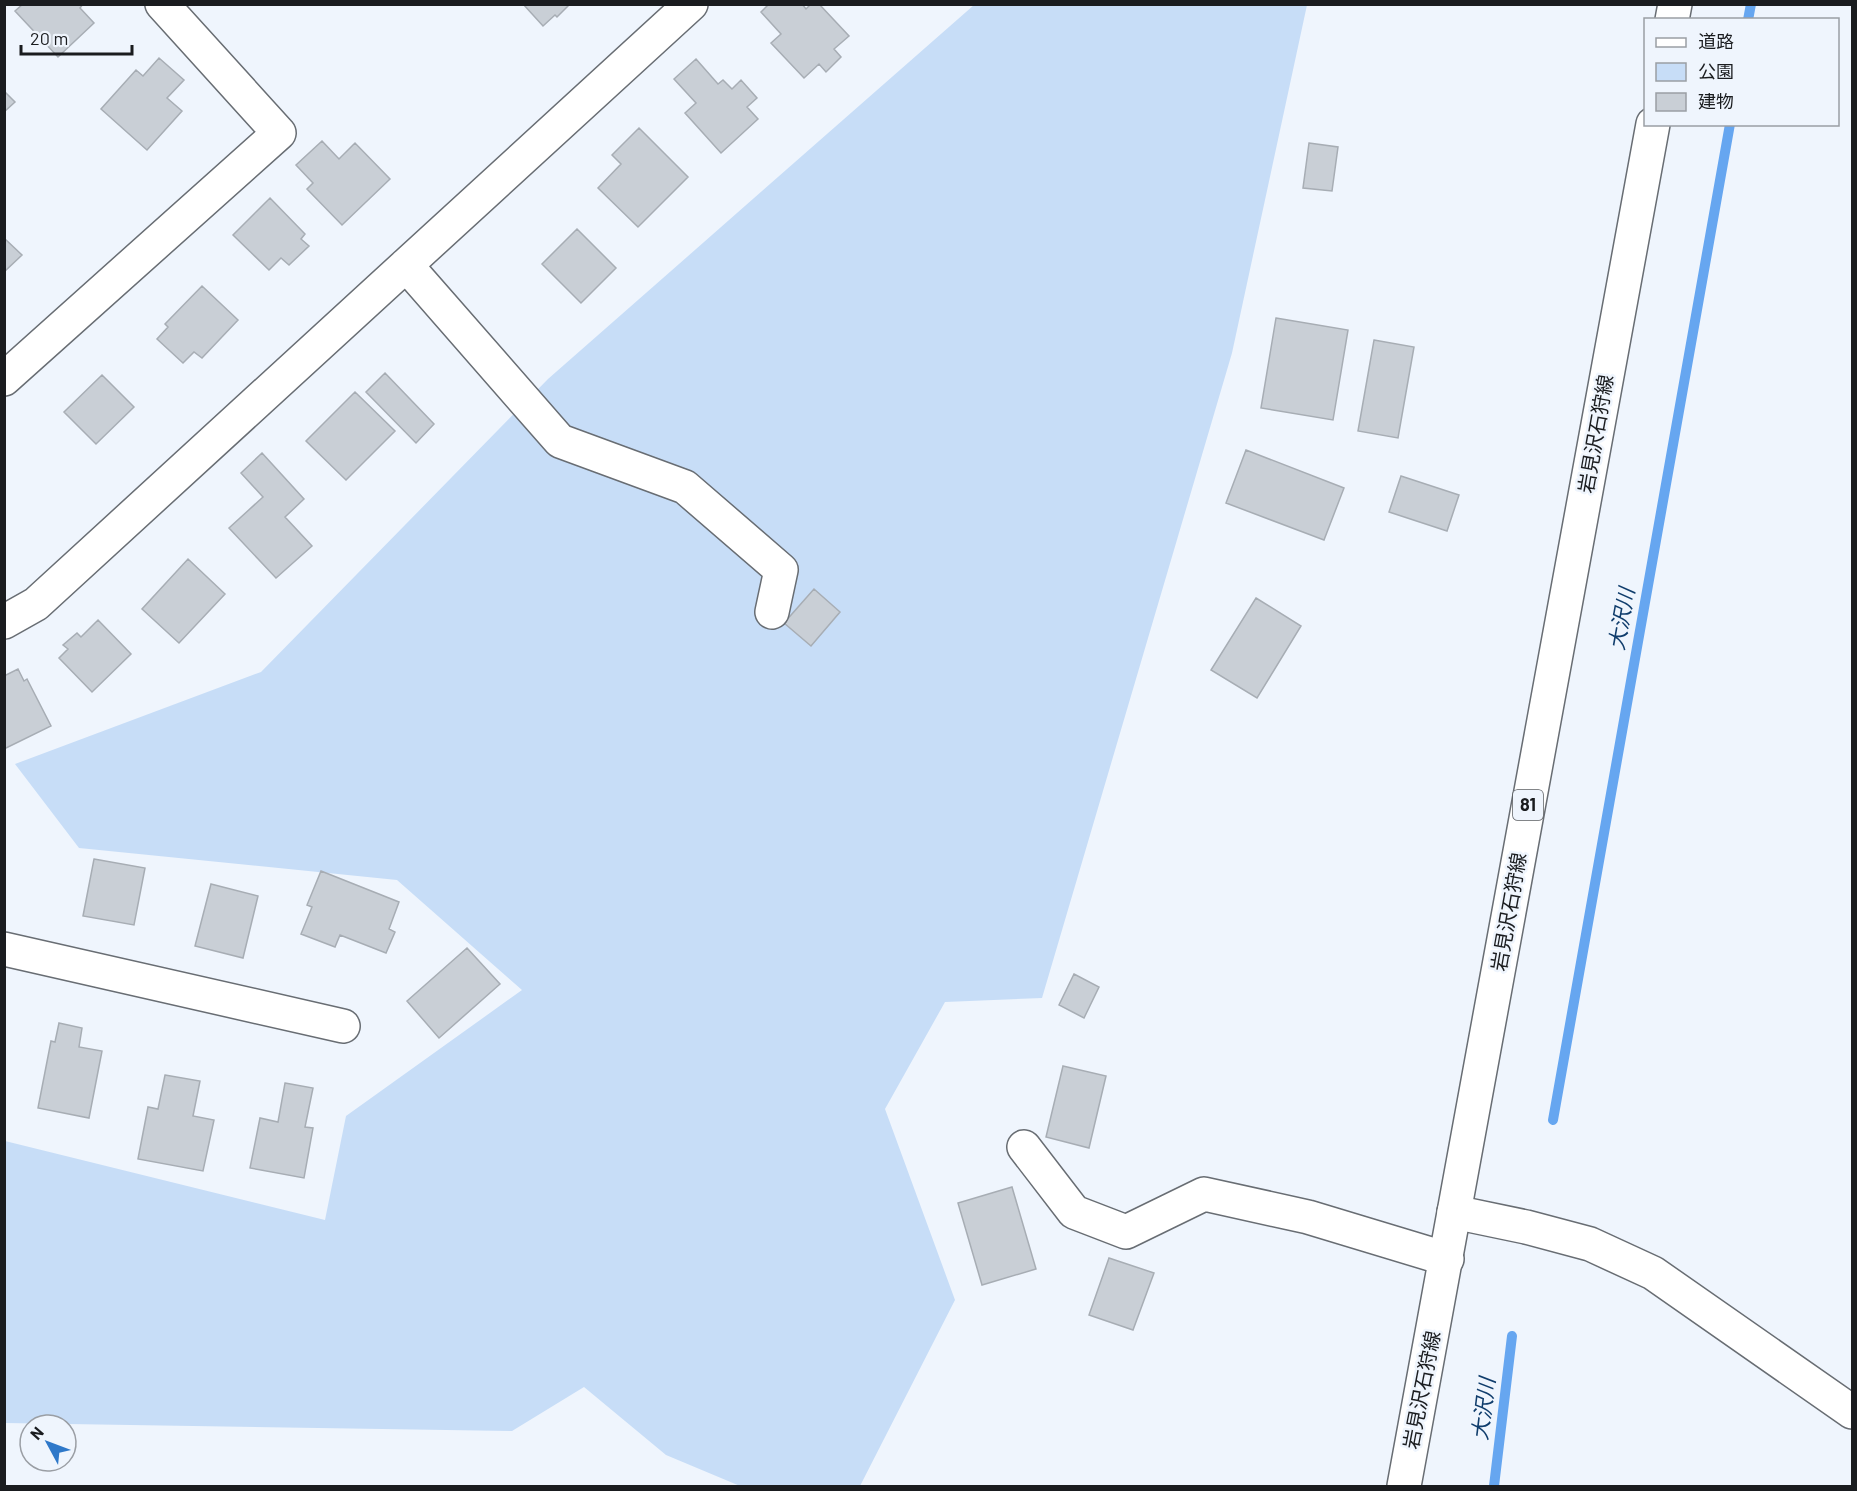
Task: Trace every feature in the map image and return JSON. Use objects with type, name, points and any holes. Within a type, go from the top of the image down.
[{"type":"street","points":[[4,380],[279,133],[162,4]]},
{"type":"street","points":[[4,622],[36,603],[691,4]]},
{"type":"street","name":"岩見沢石狩線","points":[[1404,1486],[1653,126]]},
{"type":"street","points":[[406,265],[561,441],[685,487],[781,570],[772,612]]},
{"type":"street","points":[[4,949],[343,1026]]},
{"type":"street","points":[[1024,1147],[1074,1212],[1126,1232],[1204,1194],[1308,1216],[1447,1258]]},
{"type":"street","points":[[1454,1212],[1526,1227],[1590,1244],[1653,1273],[1852,1412]]},
{"type":"green space","points":[[974,5],[1307,5],[1232,353],[1042,998],[945,1002],[885,1109],[955,1300],[860,1486],[740,1486],[666,1455],[584,1387],[512,1431],[78,1424],[78,1413],[18,1413],[18,1423],[5,1423],[5,1141],[325,1220],[346,1116],[522,990],[397,880],[79,848],[15,764],[261,672],[548,379]]},
{"type":"building","points":[[23,4],[83,4],[80,8],[94,23],[58,57],[15,11]]},
{"type":"building","points":[[523,4],[570,4],[557,17],[555,15],[543,26]]},
{"type":"building","points":[[769,4],[802,4],[806,9],[811,4],[819,4],[849,36],[834,49],[841,57],[826,72],[819,64],[804,78],[771,43],[781,34],[761,12]]},
{"type":"building","points":[[159,58],[184,80],[167,98],[182,111],[147,150],[101,109],[136,70],[143,76]]},
{"type":"building","points":[[696,59],[718,84],[723,80],[732,89],[741,80],[757,98],[747,107],[758,119],[721,153],[685,113],[696,103],[674,79]]},
{"type":"building","points":[[4,91],[15,102],[4,112]]},
{"type":"building","points":[[639,128],[688,177],[638,227],[598,188],[621,164],[612,155]]},
{"type":"building","points":[[322,141],[339,159],[355,143],[390,179],[342,225],[307,189],[313,183],[296,165]]},
{"type":"building","points":[[1309,143],[1338,147],[1332,191],[1303,188]]},
{"type":"building","points":[[270,198],[305,234],[301,239],[309,246],[289,265],[281,258],[269,270],[233,235]]},
{"type":"building","points":[[577,229],[616,268],[581,303],[542,264]]},
{"type":"building","points":[[4,238],[22,255],[4,272]]},
{"type":"building","points":[[202,286],[238,320],[202,358],[194,352],[183,363],[157,339],[168,327],[165,324]]},
{"type":"building","points":[[1276,318],[1348,330],[1333,420],[1261,408]]},
{"type":"building","points":[[1374,340],[1414,347],[1398,438],[1358,431]]},
{"type":"building","points":[[385,373],[434,424],[416,443],[366,392]]},
{"type":"building","points":[[102,375],[134,407],[96,444],[64,412]]},
{"type":"building","points":[[355,392],[395,431],[346,480],[306,441]]},
{"type":"building","points":[[1246,450],[1344,488],[1324,540],[1226,503]]},
{"type":"building","points":[[262,453],[304,499],[285,517],[312,546],[276,578],[229,528],[263,497],[241,473]]},
{"type":"building","points":[[1401,476],[1459,495],[1447,531],[1389,512]]},
{"type":"building","points":[[188,559],[225,594],[179,643],[142,609]]},
{"type":"building","points":[[814,589],[840,612],[811,646],[784,623]]},
{"type":"building","points":[[1256,598],[1301,626],[1257,698],[1211,670]]},
{"type":"building","points":[[98,620],[131,654],[92,692],[59,658],[68,649],[63,645],[77,633],[81,637]]},
{"type":"building","points":[[18,669],[24,681],[27,679],[51,726],[4,749],[4,676]]},
{"type":"building","points":[[94,859],[145,868],[134,925],[83,916]]},
{"type":"building","points":[[321,871],[399,902],[389,929],[395,932],[386,953],[340,935],[335,947],[301,934],[312,907],[307,905]]},
{"type":"building","points":[[211,884],[258,896],[243,958],[195,946]]},
{"type":"building","points":[[467,948],[500,984],[439,1038],[407,1001]]},
{"type":"building","points":[[1074,974],[1099,987],[1084,1018],[1059,1005]]},
{"type":"building","points":[[59,1023],[82,1028],[79,1047],[102,1051],[89,1118],[38,1108],[51,1041],[55,1042]]},
{"type":"building","points":[[1063,1066],[1106,1076],[1089,1148],[1046,1137]]},
{"type":"building","points":[[165,1075],[200,1081],[193,1116],[214,1120],[203,1171],[138,1159],[148,1107],[158,1109]]},
{"type":"building","points":[[285,1083],[313,1088],[305,1127],[313,1128],[304,1178],[250,1168],[260,1118],[278,1122]]},
{"type":"building","points":[[1012,1187],[1036,1269],[982,1285],[958,1203]]},
{"type":"building","points":[[1109,1258],[1154,1273],[1133,1330],[1089,1315]]},
{"type":"waterway","name":"大沢川","points":[[1748,18],[1751,4]]},
{"type":"waterway","name":"大沢川","points":[[1553,1120],[1730,126]]},
{"type":"waterway","name":"大沢川","points":[[1494,1486],[1512,1336]]}]
